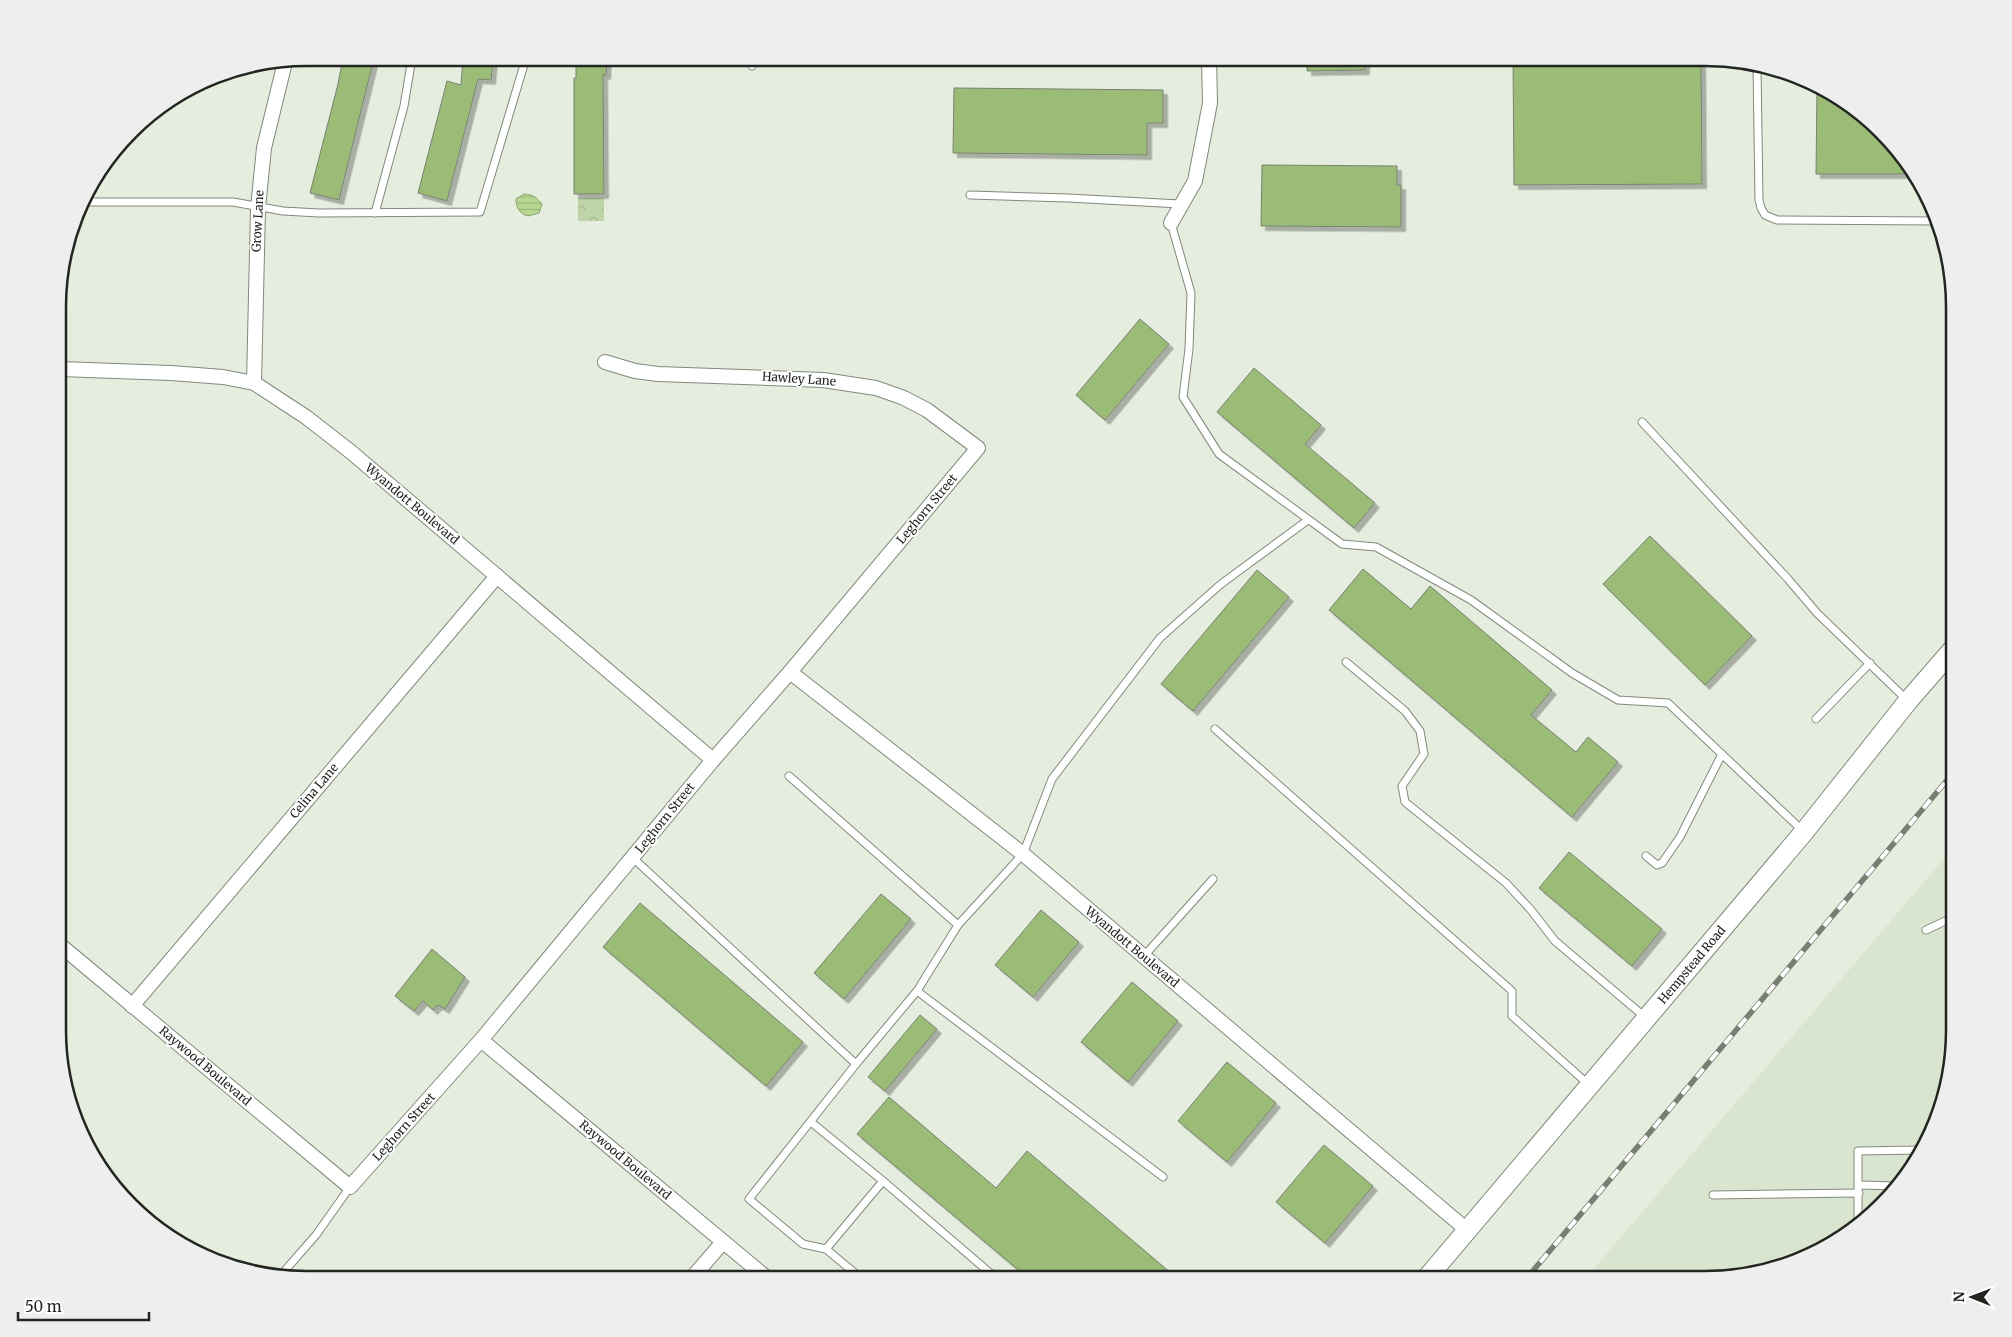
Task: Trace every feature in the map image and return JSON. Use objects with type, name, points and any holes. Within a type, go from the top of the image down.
[{"type":"main road","name":"Hempstead Road","points":[[1433,1271],[1804,832],[1908,701],[1946,657]]},
{"type":"street","points":[[1171,223],[1180,204],[1195,181],[1210,103],[1209,66]]},
{"type":"street","name":"Grow Lane","points":[[254,383],[258,208],[264,148],[284,67]]},
{"type":"street","name":"Hawley Lane","points":[[605,362],[635,371],[658,374],[823,380],[876,388],[904,398],[926,410],[978,448]]},
{"type":"street","name":"Wyandott Boulevard","points":[[66,368],[223,377],[254,383],[306,417],[351,452],[713,760]]},
{"type":"street","name":"Leghorn Street","points":[[350,1187],[481,1040],[713,760],[790,672],[978,448]]},
{"type":"street","name":"Celina Lane","points":[[132,1006],[497,576]]},
{"type":"street","name":"Wyandott Boulevard","points":[[790,672],[1023,854],[1467,1230]]},
{"type":"street","name":"Raywood Boulevard","points":[[66,950],[350,1187]]},
{"type":"street","name":"Raywood Boulevard","points":[[481,1040],[758,1271]]},
{"type":"street","points":[[698,1271],[723,1242]]},
{"type":"lane","points":[[375,213],[404,106],[411,66]]},
{"type":"lane","points":[[91,202],[233,202],[258,208],[292,212],[480,212],[524,66]]},
{"type":"lane","points":[[1757,72],[1759,200],[1765,215],[1777,220],[1929,220]]},
{"type":"lane","points":[[970,195],[1180,204]]},
{"type":"lane","points":[[1171,223],[1191,293],[1189,349],[1183,397],[1219,454],[1342,544],[1376,547],[1471,600],[1572,673],[1618,700],[1668,703],[1804,832]]},
{"type":"lane","points":[[1642,422],[1788,579],[1817,613],[1908,701]]},
{"type":"lane","points":[[852,1271],[826,1249],[802,1244],[749,1199],[856,1064],[917,991],[958,925],[1023,854],[1052,779],[1160,638],[1222,584],[1308,520]]},
{"type":"lane","points":[[1346,662],[1405,710],[1420,731],[1424,754],[1402,786],[1404,802],[1506,883],[1531,910],[1555,941],[1647,1019]]},
{"type":"lane","points":[[1816,719],[1870,663]]},
{"type":"lane","points":[[1215,728],[1512,991],[1512,1016],[1590,1086]]},
{"type":"lane","points":[[1646,856],[1657,865],[1662,863],[1680,837],[1722,754]]},
{"type":"lane","points":[[789,776],[958,925]]},
{"type":"lane","points":[[633,858],[856,1064]]},
{"type":"lane","points":[[1144,956],[1212,879]]},
{"type":"lane","points":[[1926,930],[1946,921]]},
{"type":"lane","points":[[917,991],[1163,1177]]},
{"type":"lane","points":[[811,1122],[988,1271]]},
{"type":"lane","points":[[1858,1216],[1858,1151],[1913,1150]]},
{"type":"lane","points":[[826,1249],[883,1181]]},
{"type":"lane","points":[[1859,1185],[1889,1186]]},
{"type":"lane","points":[[286,1270],[300,1256],[350,1187]]},
{"type":"lane","points":[[1712,1195],[1859,1193]]},
{"type":"shaded area","points":[[524,194],[534,197],[542,204],[539,213],[528,216],[519,210],[516,199]]},
{"type":"shaded area","points":[[1946,856],[1946,1030],[1944,1061],[1938,1092],[1921,1136],[1905,1164],[1886,1189],[1864,1211],[1839,1230],[1811,1246],[1767,1263],[1736,1269],[1705,1271],[1592,1271]]},
{"type":"green space","points":[[578,198],[604,198],[604,221],[578,221]]},
{"type":"building","points":[[341,66],[372,66],[339,200],[310,193]]},
{"type":"building","points":[[462,66],[492,66],[491,80],[478,79],[447,201],[418,193],[447,81],[461,85]]},
{"type":"building","points":[[576,66],[607,66],[606,75],[603,75],[604,194],[574,194],[574,78],[576,78]]},
{"type":"building","points":[[1307,66],[1365,66],[1365,70],[1307,71]]},
{"type":"building","points":[[1513,66],[1701,66],[1702,184],[1514,185]]},
{"type":"building","points":[[954,88],[1163,90],[1163,123],[1147,123],[1147,155],[953,153]]},
{"type":"building","points":[[1817,94],[1839,107],[1864,126],[1886,148],[1906,174],[1816,174]]},
{"type":"building","points":[[1262,165],[1397,166],[1397,185],[1401,185],[1401,227],[1261,226]]},
{"type":"building","points":[[1140,319],[1169,344],[1105,420],[1076,395]]},
{"type":"building","points":[[1254,368],[1321,425],[1305,444],[1375,503],[1354,528],[1217,412]]},
{"type":"building","points":[[1650,536],[1752,636],[1705,685],[1603,584]]},
{"type":"building","points":[[1363,569],[1411,609],[1430,586],[1552,690],[1531,715],[1576,752],[1588,737],[1618,762],[1572,817],[1329,610]]},
{"type":"building","points":[[1257,570],[1289,597],[1193,711],[1161,684]]},
{"type":"building","points":[[1569,852],[1662,929],[1632,966],[1539,888]]},
{"type":"building","points":[[881,894],[911,919],[844,999],[814,973]]},
{"type":"building","points":[[640,903],[803,1042],[766,1086],[603,947]]},
{"type":"building","points":[[1041,910],[1079,942],[1033,997],[995,965]]},
{"type":"building","points":[[432,949],[465,977],[445,1009],[438,1005],[433,1010],[423,1001],[414,1011],[395,996]]},
{"type":"building","points":[[1132,982],[1178,1021],[1128,1082],[1081,1042]]},
{"type":"building","points":[[920,1015],[937,1029],[885,1091],[868,1077]]},
{"type":"building","points":[[1227,1062],[1276,1103],[1227,1162],[1178,1121]]},
{"type":"building","points":[[889,1097],[996,1188],[1027,1151],[1169,1271],[1020,1271],[857,1134]]},
{"type":"building","points":[[1324,1145],[1373,1186],[1325,1243],[1276,1202]]},
{"type":"railway","points":[[1533,1271],[1946,781]]}]
